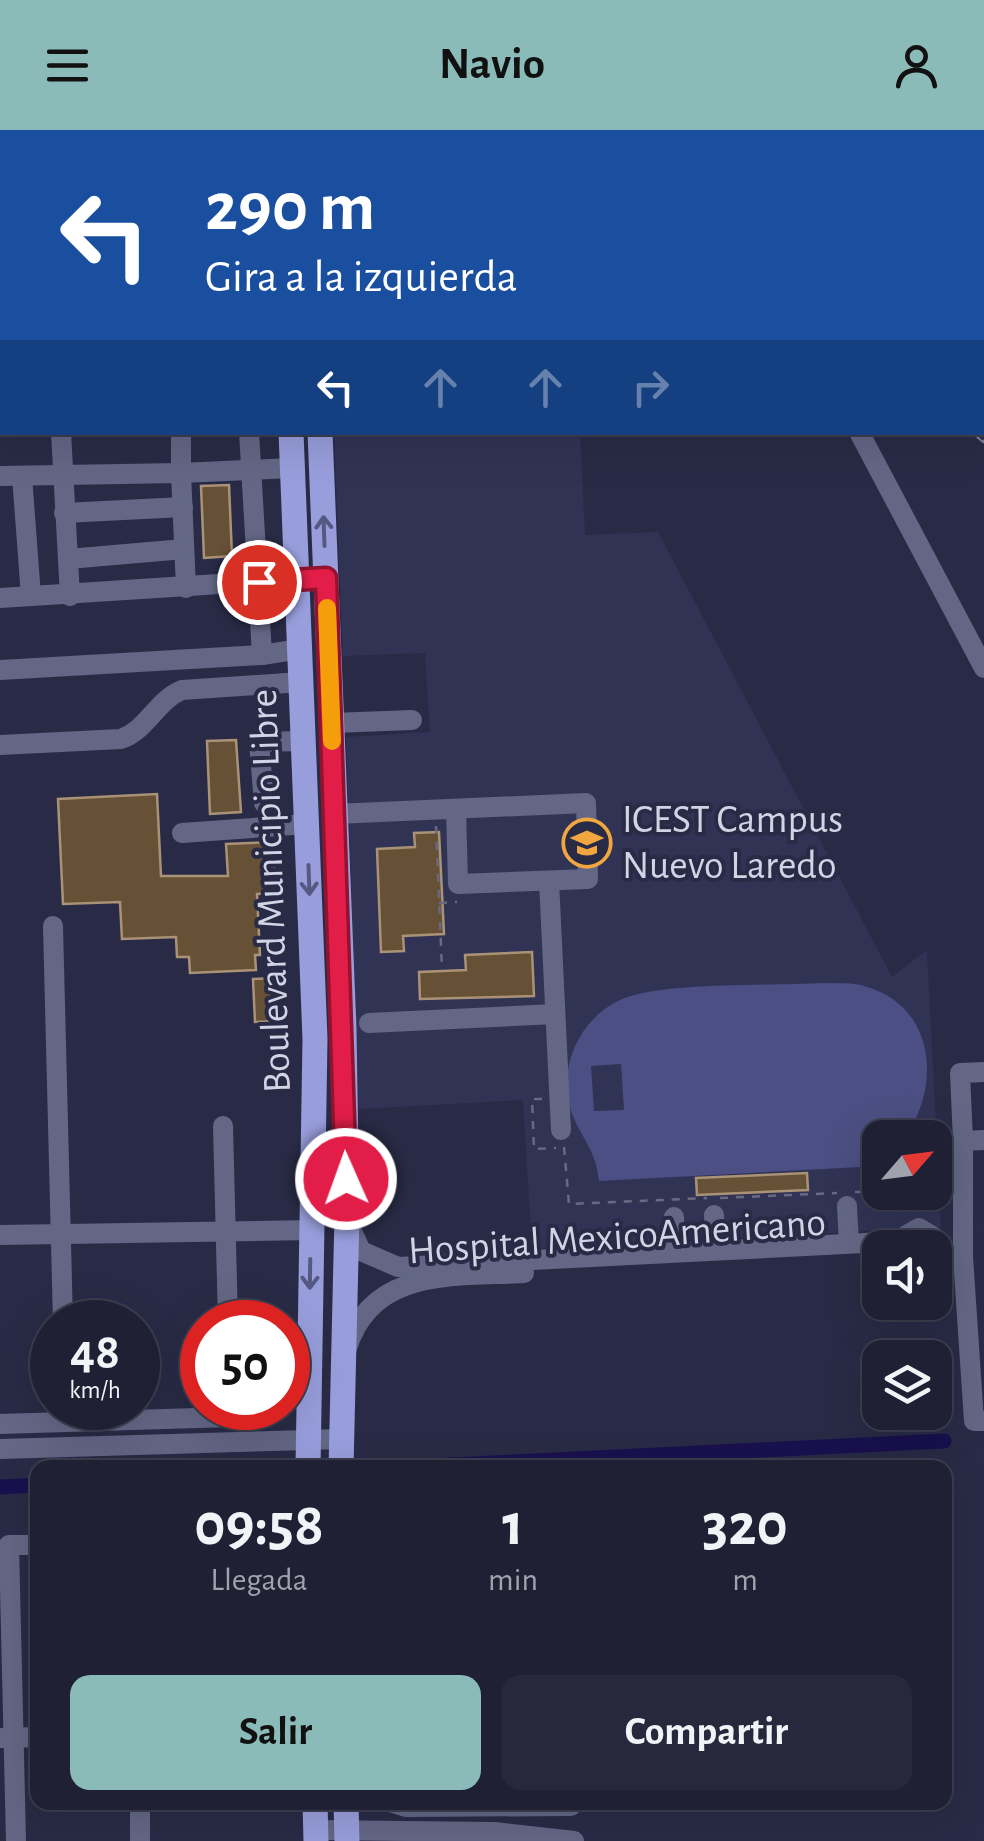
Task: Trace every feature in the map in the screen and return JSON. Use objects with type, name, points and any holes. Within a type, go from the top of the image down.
[{"type":"main road","name":"Boulevard Municipio Libre","points":[[291,435],[316,1108],[308,1460]]},
{"type":"main road","name":"Boulevard Municipio Libre","points":[[320,435],[347,1215],[341,1460]]},
{"type":"main road","points":[[297,579],[326,578]]},
{"type":"main road","points":[[304,752],[333,760]]},
{"type":"main road","points":[[316,1108],[344,1108]]},
{"type":"main road","points":[[315,1810],[316,1836]]},
{"type":"main road","points":[[346,1810],[347,1837]]},
{"type":"street","points":[[61,435],[70,596]]},
{"type":"street","points":[[180,435],[186,588]]},
{"type":"street","points":[[249,435],[262,655]]},
{"type":"street","points":[[861,435],[984,668]]},
{"type":"street","points":[[0,476],[292,468]]},
{"type":"street","points":[[22,476],[31,596]]},
{"type":"street","points":[[64,513],[183,507]]},
{"type":"street","points":[[68,559],[184,549]]},
{"type":"street","points":[[0,598],[297,579]]},
{"type":"street","points":[[0,670],[262,655],[300,649]]},
{"type":"street","points":[[0,745],[121,739],[182,690],[301,682]]},
{"type":"street","points":[[332,723],[412,720]]},
{"type":"street","points":[[264,804],[259,742],[304,752]]},
{"type":"street","points":[[336,814],[456,809],[586,804],[588,879],[458,884],[456,809]]},
{"type":"street","points":[[182,833],[307,824]]},
{"type":"street","points":[[549,880],[560,1130]]},
{"type":"street","points":[[53,926],[62,1300]]},
{"type":"street","points":[[369,1022],[555,1014]]},
{"type":"street","points":[[984,1072],[960,1073],[973,1141],[963,1257],[976,1319],[974,1421],[984,1421]]},
{"type":"street","points":[[222,1126],[228,1300]]},
{"type":"street","points":[[848,1206],[849,1244]]},
{"type":"street","points":[[714,1214],[719,1254]]},
{"type":"street","name":"Hospital MexicoAmericano","points":[[347,1215],[361,1250],[392,1266],[547,1265],[719,1254],[862,1252]]},
{"type":"street","points":[[674,1217],[676,1252]]},
{"type":"street","points":[[0,1235],[312,1230]]},
{"type":"street","points":[[952,1239],[963,1234]]},
{"type":"street","name":"Hospital MexicoAmericano","points":[[824,1250],[862,1244]]},
{"type":"street","name":"Hospital MexicoAmericano","points":[[342,1364],[364,1312],[393,1288],[416,1280],[676,1252],[719,1254]]},
{"type":"street","points":[[952,1253],[963,1257]]},
{"type":"street","points":[[392,1266],[393,1288]]},
{"type":"street","points":[[0,1424],[30,1420]]},
{"type":"street","points":[[0,1449],[341,1439]]},
{"type":"street","points":[[16,1841],[6,1738],[9,1545],[30,1544]]},
{"type":"street","points":[[140,1810],[140,1841]]},
{"type":"street","points":[[456,1838],[458,1810]]},
{"type":"street","points":[[316,1836],[456,1838],[533,1834],[574,1841]]},
{"type":"path","points":[[436,820],[442,969]]},
{"type":"path","points":[[439,903],[473,901]]},
{"type":"path","points":[[551,1098],[532,1100],[534,1149],[566,1147],[569,1204],[862,1192]]},
{"type":"shaded area","name":"ICEST Campus Nuevo Laredo","points":[[334,435],[580,435],[585,535],[658,532],[892,977],[927,950],[936,1120],[862,1120],[862,1210],[940,1210],[941,1227],[532,1249],[523,1100],[359,1109],[346,737],[430,732],[425,653],[343,656]]},
{"type":"shaded area","points":[[844,983],[888,996],[906,1010],[925,1049],[924,1094],[915,1120],[862,1120],[862,1167],[599,1181],[593,1156],[572,1114],[567,1089],[570,1061],[581,1034],[600,1013],[625,998],[667,989]],"holes":[[[621,1064],[624,1110],[594,1111],[591,1066]]]},
{"type":"building","points":[[229,485],[232,556],[204,558],[201,486]]},
{"type":"building","points":[[236,740],[241,812],[210,814],[207,741]]},
{"type":"building","points":[[157,794],[161,876],[228,876],[226,844],[273,842],[276,893],[257,894],[260,955],[255,955],[256,970],[190,973],[189,957],[177,957],[176,937],[122,939],[120,902],[63,904],[58,799]]},
{"type":"building","points":[[439,832],[444,934],[403,936],[404,951],[381,952],[377,849],[415,847],[414,833]]},
{"type":"building","points":[[532,952],[534,996],[420,999],[419,972],[466,970],[465,955]]},
{"type":"building","points":[[277,978],[279,1021],[255,1022],[253,979]]},
{"type":"building","points":[[807,1173],[808,1190],[697,1195],[696,1178]]},
{"type":"waterway","points":[[555,1460],[944,1441]]},
{"type":"waterway","points":[[0,1487],[30,1485]]},
{"type":"railway","points":[[979,435],[984,439]]},
{"type":"slow traffic","points":[[327,608],[332,741]]},
{"type":"place","name":"ICEST Campus Nuevo Laredo","points":[[587,843]]},
{"type":"route","points":[[259,582],[326,578],[346,1179]]}]
